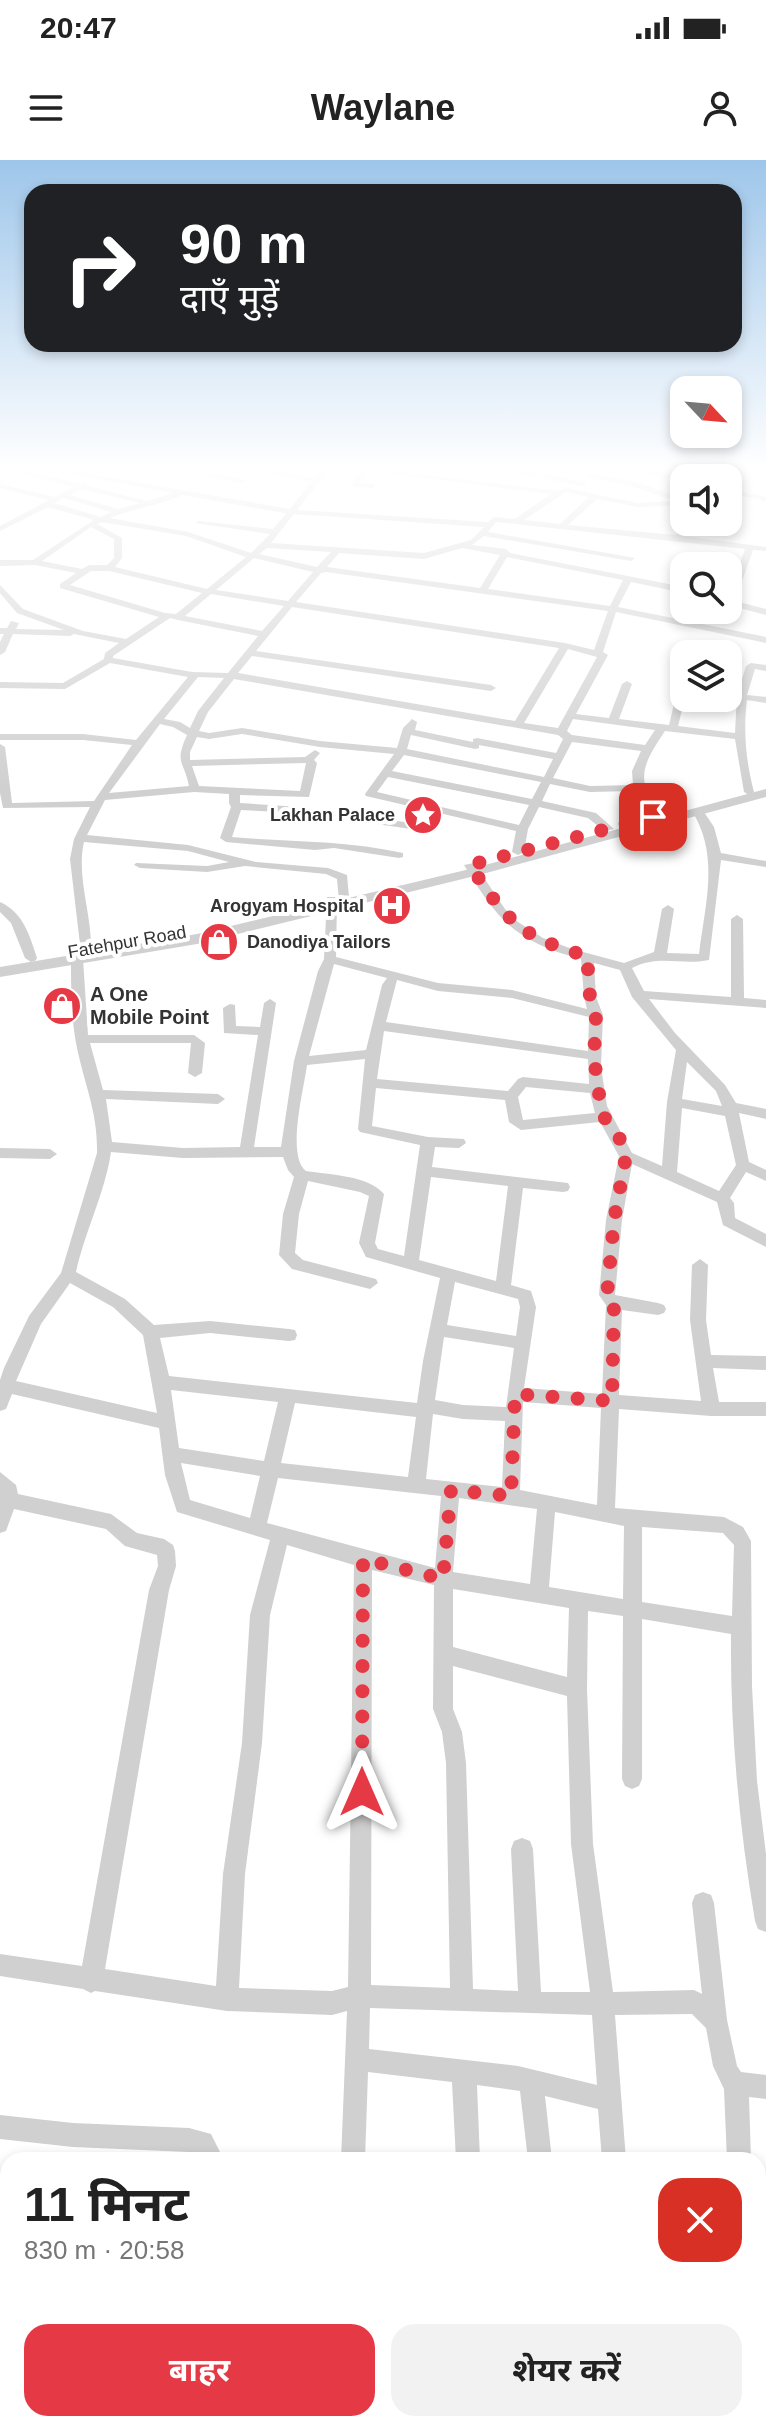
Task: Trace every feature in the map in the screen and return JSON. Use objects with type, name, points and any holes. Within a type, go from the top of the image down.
[{"type":"street","points":[[76,577],[63,586],[166,616],[264,634]]},
{"type":"street","points":[[147,577],[206,591],[565,646],[603,655],[571,716],[549,780],[522,829],[518,852]]},
{"type":"street","points":[[178,617],[224,577]]},
{"type":"street","points":[[0,1404],[21,1344],[49,1297],[68,1275],[72,1246],[93,1200],[104,1146],[102,1107],[82,1039],[81,954],[87,927],[76,878],[80,838],[99,801],[138,743],[159,721],[187,707],[231,676],[316,577]]},
{"type":"street","points":[[377,577],[613,609],[766,640]]},
{"type":"street","points":[[483,591],[491,577]]},
{"type":"street","points":[[625,577],[670,587]]},
{"type":"street","points":[[598,653],[613,609],[629,578]]},
{"type":"street","points":[[0,588],[20,611],[81,633],[127,642]]},
{"type":"street","points":[[742,606],[766,612]]},
{"type":"street","points":[[0,652],[5,631],[20,611]]},
{"type":"street","points":[[109,660],[108,655],[166,616]]},
{"type":"street","points":[[5,631],[81,633]]},
{"type":"street","points":[[519,723],[565,646]]},
{"type":"street","points":[[250,653],[491,688]]},
{"type":"street","points":[[0,685],[65,686],[109,660],[194,675],[231,676],[519,723],[565,735],[648,749]]},
{"type":"street","points":[[749,792],[741,759],[744,697],[751,666],[766,668]]},
{"type":"street","points":[[194,675],[187,707],[191,733],[185,763],[194,789]]},
{"type":"street","points":[[613,721],[627,684]]},
{"type":"street","points":[[744,697],[766,700]]},
{"type":"street","points":[[421,707],[408,728],[401,751],[370,794],[522,829]]},
{"type":"street","points":[[653,817],[637,788],[636,772],[648,749],[667,728],[673,712]]},
{"type":"street","points":[[571,716],[740,737]]},
{"type":"street","points":[[444,784],[494,720]]},
{"type":"street","points":[[159,721],[209,736],[242,731],[320,744],[401,751],[590,789],[637,788]]},
{"type":"street","points":[[408,728],[409,732],[558,757]]},
{"type":"street","points":[[0,737],[83,737],[138,743]]},
{"type":"street","points":[[308,760],[320,744]]},
{"type":"street","points":[[0,747],[0,771],[7,806],[99,801],[194,789],[305,795],[312,763],[308,760],[185,763]]},
{"type":"street","points":[[386,773],[596,817],[608,829]]},
{"type":"street","points":[[235,791],[237,806],[226,838],[347,862]]},
{"type":"street","points":[[0,972],[81,954],[197,939],[335,901],[698,811],[749,792],[766,791]]},
{"type":"street","points":[[472,868],[518,852],[766,791]]},
{"type":"street","points":[[237,806],[284,808],[418,827]]},
{"type":"street","points":[[472,868],[495,905],[515,926],[543,942],[625,967],[646,956],[698,959],[705,957],[716,856],[708,827],[698,811]]},
{"type":"street","points":[[80,838],[188,848],[245,862],[328,871],[347,862],[399,855]]},
{"type":"street","points":[[716,856],[766,864]]},
{"type":"street","points":[[140,865],[207,869],[245,862]]},
{"type":"street","points":[[347,862],[335,901],[330,959],[324,971],[301,1061],[288,1152],[295,1170],[302,1175],[364,1187],[377,1194],[369,1223],[368,1249],[381,1258],[525,1295],[527,1301],[515,1394],[511,1496]]},
{"type":"street","points":[[0,906],[12,914],[19,924],[31,958]]},
{"type":"street","points":[[660,955],[668,909]]},
{"type":"street","points":[[737,919],[738,1001]]},
{"type":"street","name":"Fatehpur Road","points":[[0,963],[81,954]]},
{"type":"street","points":[[587,956],[590,997],[596,1015],[594,1056],[598,1089],[604,1117],[622,1142],[626,1156],[614,1220],[607,1295],[614,1302],[658,1309]]},
{"type":"street","points":[[330,959],[438,987],[512,994],[596,1015]]},
{"type":"street","points":[[625,967],[637,994],[653,1018],[722,1091],[731,1109],[734,1139],[743,1165],[766,1176]]},
{"type":"street","points":[[394,976],[388,985],[381,1026],[372,1054],[365,1129],[428,1142],[459,1143]]},
{"type":"street","points":[[637,994],[766,1004]]},
{"type":"street","points":[[246,1152],[270,1003]]},
{"type":"street","points":[[230,1008],[229,1030],[266,1031]]},
{"type":"street","points":[[381,1026],[594,1056]]},
{"type":"street","points":[[82,1039],[194,1039],[198,1043],[195,1073]]},
{"type":"street","points":[[669,1174],[674,1102],[683,1049]]},
{"type":"street","points":[[301,1061],[372,1054]]},
{"type":"street","points":[[511,1096],[523,1082],[598,1089]]},
{"type":"street","points":[[370,1083],[511,1096]]},
{"type":"street","points":[[97,1094],[218,1099]]},
{"type":"street","points":[[511,1096],[516,1122],[521,1125],[604,1117]]},
{"type":"street","points":[[674,1102],[766,1114]]},
{"type":"street","points":[[411,1265],[428,1142]]},
{"type":"street","points":[[104,1146],[183,1153],[288,1152]]},
{"type":"street","points":[[0,1153],[50,1154]]},
{"type":"street","points":[[626,1156],[722,1198],[726,1203],[728,1221],[766,1241]]},
{"type":"street","points":[[722,1198],[743,1165]]},
{"type":"street","points":[[424,1171],[563,1187]]},
{"type":"street","points":[[302,1175],[291,1214],[287,1255],[298,1265],[370,1283]]},
{"type":"street","points":[[503,1288],[516,1182]]},
{"type":"street","points":[[700,1265],[698,1320],[711,1409]]},
{"type":"street","points":[[416,1486],[423,1409],[449,1274]]},
{"type":"street","points":[[68,1275],[119,1303],[151,1332],[183,1506],[443,1579],[740,1626]]},
{"type":"street","points":[[606,1515],[614,1302]]},
{"type":"street","points":[[151,1332],[210,1327],[289,1335]]},
{"type":"street","points":[[437,1330],[522,1343]]},
{"type":"street","points":[[704,1361],[766,1363]]},
{"type":"street","points":[[161,1382],[423,1409],[430,1406],[463,1412],[514,1414]]},
{"type":"street","points":[[6,1386],[168,1423]]},
{"type":"street","points":[[515,1394],[711,1409],[766,1409]]},
{"type":"street","points":[[257,1528],[288,1395]]},
{"type":"street","points":[[172,1454],[271,1469],[511,1496],[633,1519],[724,1525],[733,1529],[741,1537],[743,1545],[740,1626],[752,1851],[766,1921]]},
{"type":"street","points":[[0,1480],[10,1490],[0,1525]]},
{"type":"street","points":[[451,1490],[443,1579],[443,1709],[452,1732],[456,1763],[462,2000]]},
{"type":"street","points":[[7,1500],[111,1522],[132,1540],[157,1545],[166,1551],[168,1558],[159,1590],[91,1981]]},
{"type":"street","points":[[539,1594],[547,1504]]},
{"type":"street","points":[[632,1779],[633,1519]]},
{"type":"street","points":[[227,1999],[234,1874],[252,1743],[260,1615],[281,1534]]},
{"type":"street","points":[[353,2152],[359,1996],[363,1559]]},
{"type":"street","points":[[579,1600],[577,1689],[582,1844],[603,2004],[613,2152]]},
{"type":"street","points":[[443,1654],[577,1689]]},
{"type":"street","points":[[522,1849],[530,2002]]},
{"type":"street","points":[[703,1903],[716,2018],[726,2072],[736,2083],[739,2152]]},
{"type":"street","points":[[0,1965],[227,1999],[332,2003],[359,1996],[603,2004],[694,2002],[705,2007],[716,2018]]},
{"type":"street","points":[[356,2059],[531,2081],[610,2100]]},
{"type":"street","points":[[464,2073],[468,2152]]},
{"type":"street","points":[[531,2081],[539,2152]]},
{"type":"street","points":[[736,2083],[766,2087]]},
{"type":"street","points":[[0,2127],[73,2135],[189,2140],[202,2143],[207,2152]]},
{"type":"place","name":"Lakhan Palace","points":[[423,815]]},
{"type":"place","name":"Arogyam Hospital","points":[[392,906]]},
{"type":"place","name":"Danodiya Tailors","points":[[219,942]]},
{"type":"place","name":"A One Mobile Point","points":[[62,1006]]},
{"type":"route","points":[[362,1792],[363,1559],[443,1579],[451,1490],[511,1496],[515,1394],[612,1401],[614,1302],[607,1295],[614,1220],[626,1156],[622,1142],[604,1117],[598,1089],[594,1056],[596,1015],[590,997],[587,956],[543,942],[515,926],[495,905],[470,865],[653,817]]}]
